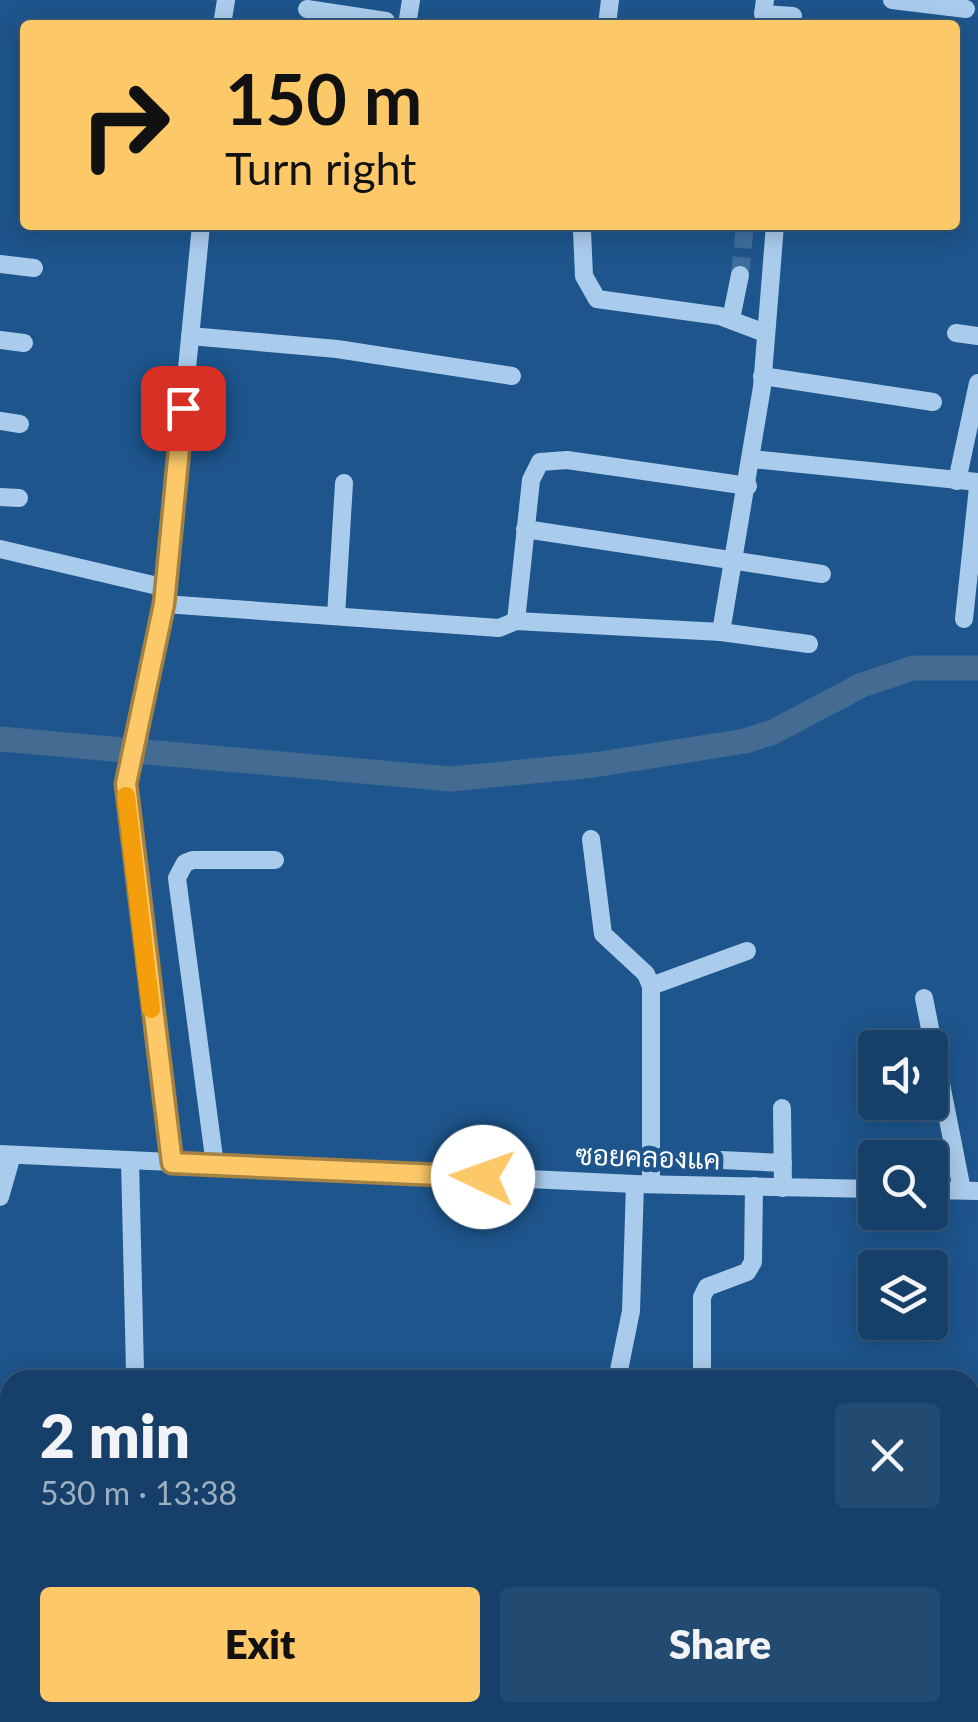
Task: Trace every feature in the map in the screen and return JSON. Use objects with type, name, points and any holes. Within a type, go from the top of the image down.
[{"type":"street","points":[[892,0],[966,9]]},
{"type":"street","points":[[307,11],[378,20]]},
{"type":"street","points":[[764,13],[793,14]]},
{"type":"street","points":[[172,1163],[126,796],[128,764],[165,596],[201,230]]},
{"type":"street","points":[[582,230],[584,276],[597,299],[732,319],[765,334]]},
{"type":"street","points":[[721,632],[752,459],[774,230]]},
{"type":"street","points":[[0,264],[34,268]]},
{"type":"street","points":[[732,319],[740,275]]},
{"type":"street","points":[[956,333],[978,336]]},
{"type":"street","points":[[190,336],[337,349],[512,376]]},
{"type":"street","points":[[0,340],[24,343]]},
{"type":"street","points":[[762,376],[933,402]]},
{"type":"street","points":[[957,482],[978,383]]},
{"type":"street","points":[[0,421],[20,424]]},
{"type":"street","points":[[500,625],[525,529],[531,480],[540,462],[547,458],[748,486]]},
{"type":"street","points":[[752,459],[978,485],[964,619]]},
{"type":"street","points":[[336,616],[344,483]]},
{"type":"street","points":[[525,529],[822,574]]},
{"type":"street","points":[[0,549],[165,596],[336,616],[721,632],[810,644]]},
{"type":"street","points":[[591,838],[603,934],[646,974],[651,986],[643,1184],[632,1311],[619,1370]]},
{"type":"street","points":[[216,1165],[177,878],[184,862],[193,860],[275,860]]},
{"type":"street","points":[[651,986],[747,952]]},
{"type":"street","points":[[924,998],[970,1190]]},
{"type":"street","points":[[782,1108],[784,1188]]},
{"type":"street","points":[[0,1196],[6,1155]]},
{"type":"street","name":"ซอยคลองแค","points":[[6,1155],[643,1184],[858,1189]]},
{"type":"street","points":[[721,1160],[783,1163]]},
{"type":"street","points":[[130,1161],[135,1370]]},
{"type":"street","points":[[702,1370],[702,1297],[708,1287],[747,1272],[753,1262],[754,1186]]},
{"type":"waterway","points":[[0,739],[451,779],[594,765],[745,741],[773,732],[862,685],[913,668],[978,668]]},
{"type":"tunnel","points":[[740,275],[744,230]]},
{"type":"slow traffic","points":[[126,796],[151,1009]]},
{"type":"route","points":[[183,408],[164,604],[126,784],[138,910],[172,1163],[483,1177]]}]
